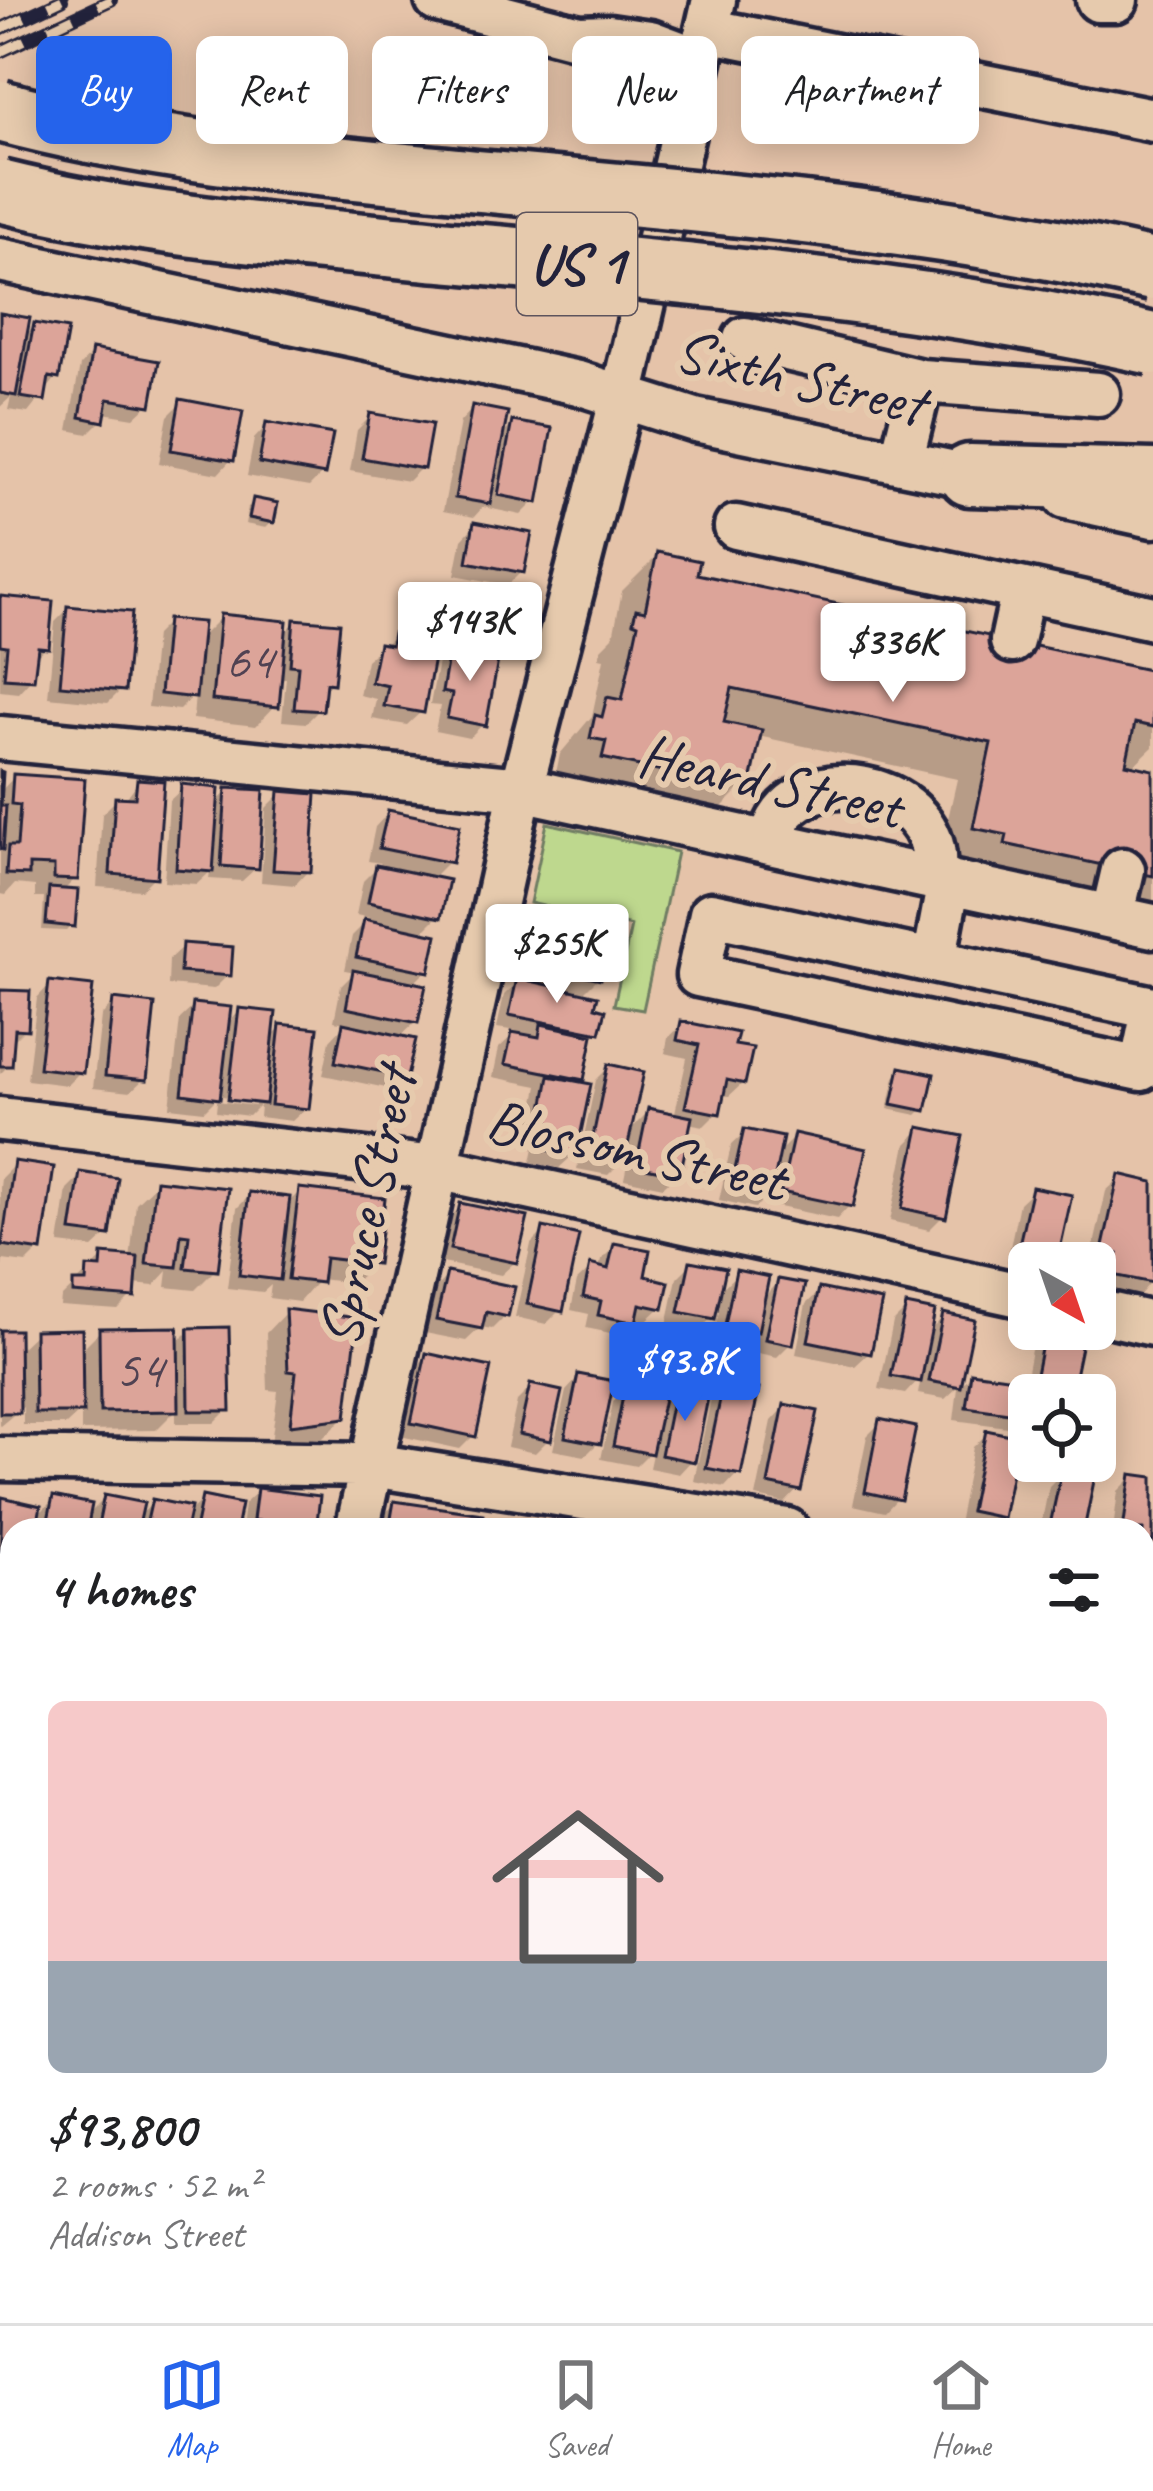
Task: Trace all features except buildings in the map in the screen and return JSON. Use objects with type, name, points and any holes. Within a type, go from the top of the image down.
[{"type":"highway","name":"US 1","points":[[0,111],[134,140],[262,158],[796,211],[999,240],[1153,269]]},
{"type":"highway","name":"US 1","points":[[0,191],[77,209],[211,228],[865,293],[1153,344]]},
{"type":"highway","points":[[970,476],[1153,480]]},
{"type":"street","points":[[437,0],[579,37],[650,42],[706,30],[1153,119]]},
{"type":"street","points":[[1098,0],[1116,0]]},
{"type":"street","name":"Spruce Street","points":[[360,1518],[521,789],[622,397],[706,30]]},
{"type":"street","name":"Sixth Street","points":[[0,260],[557,378],[695,420],[1153,517]]},
{"type":"street","points":[[745,339],[921,381],[1098,394]]},
{"type":"street","points":[[901,462],[921,381]]},
{"type":"street","points":[[736,527],[1153,618]]},
{"type":"street","points":[[1012,641],[1023,590]]},
{"type":"street","name":"Heard Street","points":[[0,738],[521,789],[1133,921]]},
{"type":"street","points":[[770,843],[780,814],[796,801],[833,788],[868,789],[904,806],[922,822],[941,880],[934,962]]},
{"type":"street","points":[[1123,870],[1133,921]]},
{"type":"street","points":[[711,914],[934,962],[1153,1010],[1141,1069],[698,975],[711,914]]},
{"type":"street","name":"Blossom Street","points":[[0,1119],[437,1168],[1008,1292]]},
{"type":"street","points":[[1116,1316],[1153,1324]]},
{"type":"street","points":[[0,1459],[372,1465],[710,1518]]},
{"type":"green space","points":[[547,823],[677,852],[643,1010],[614,1005],[631,926],[530,903]]},
{"type":"railway","points":[[0,29],[62,0]]},
{"type":"railway","points":[[0,52],[111,0]]}]
